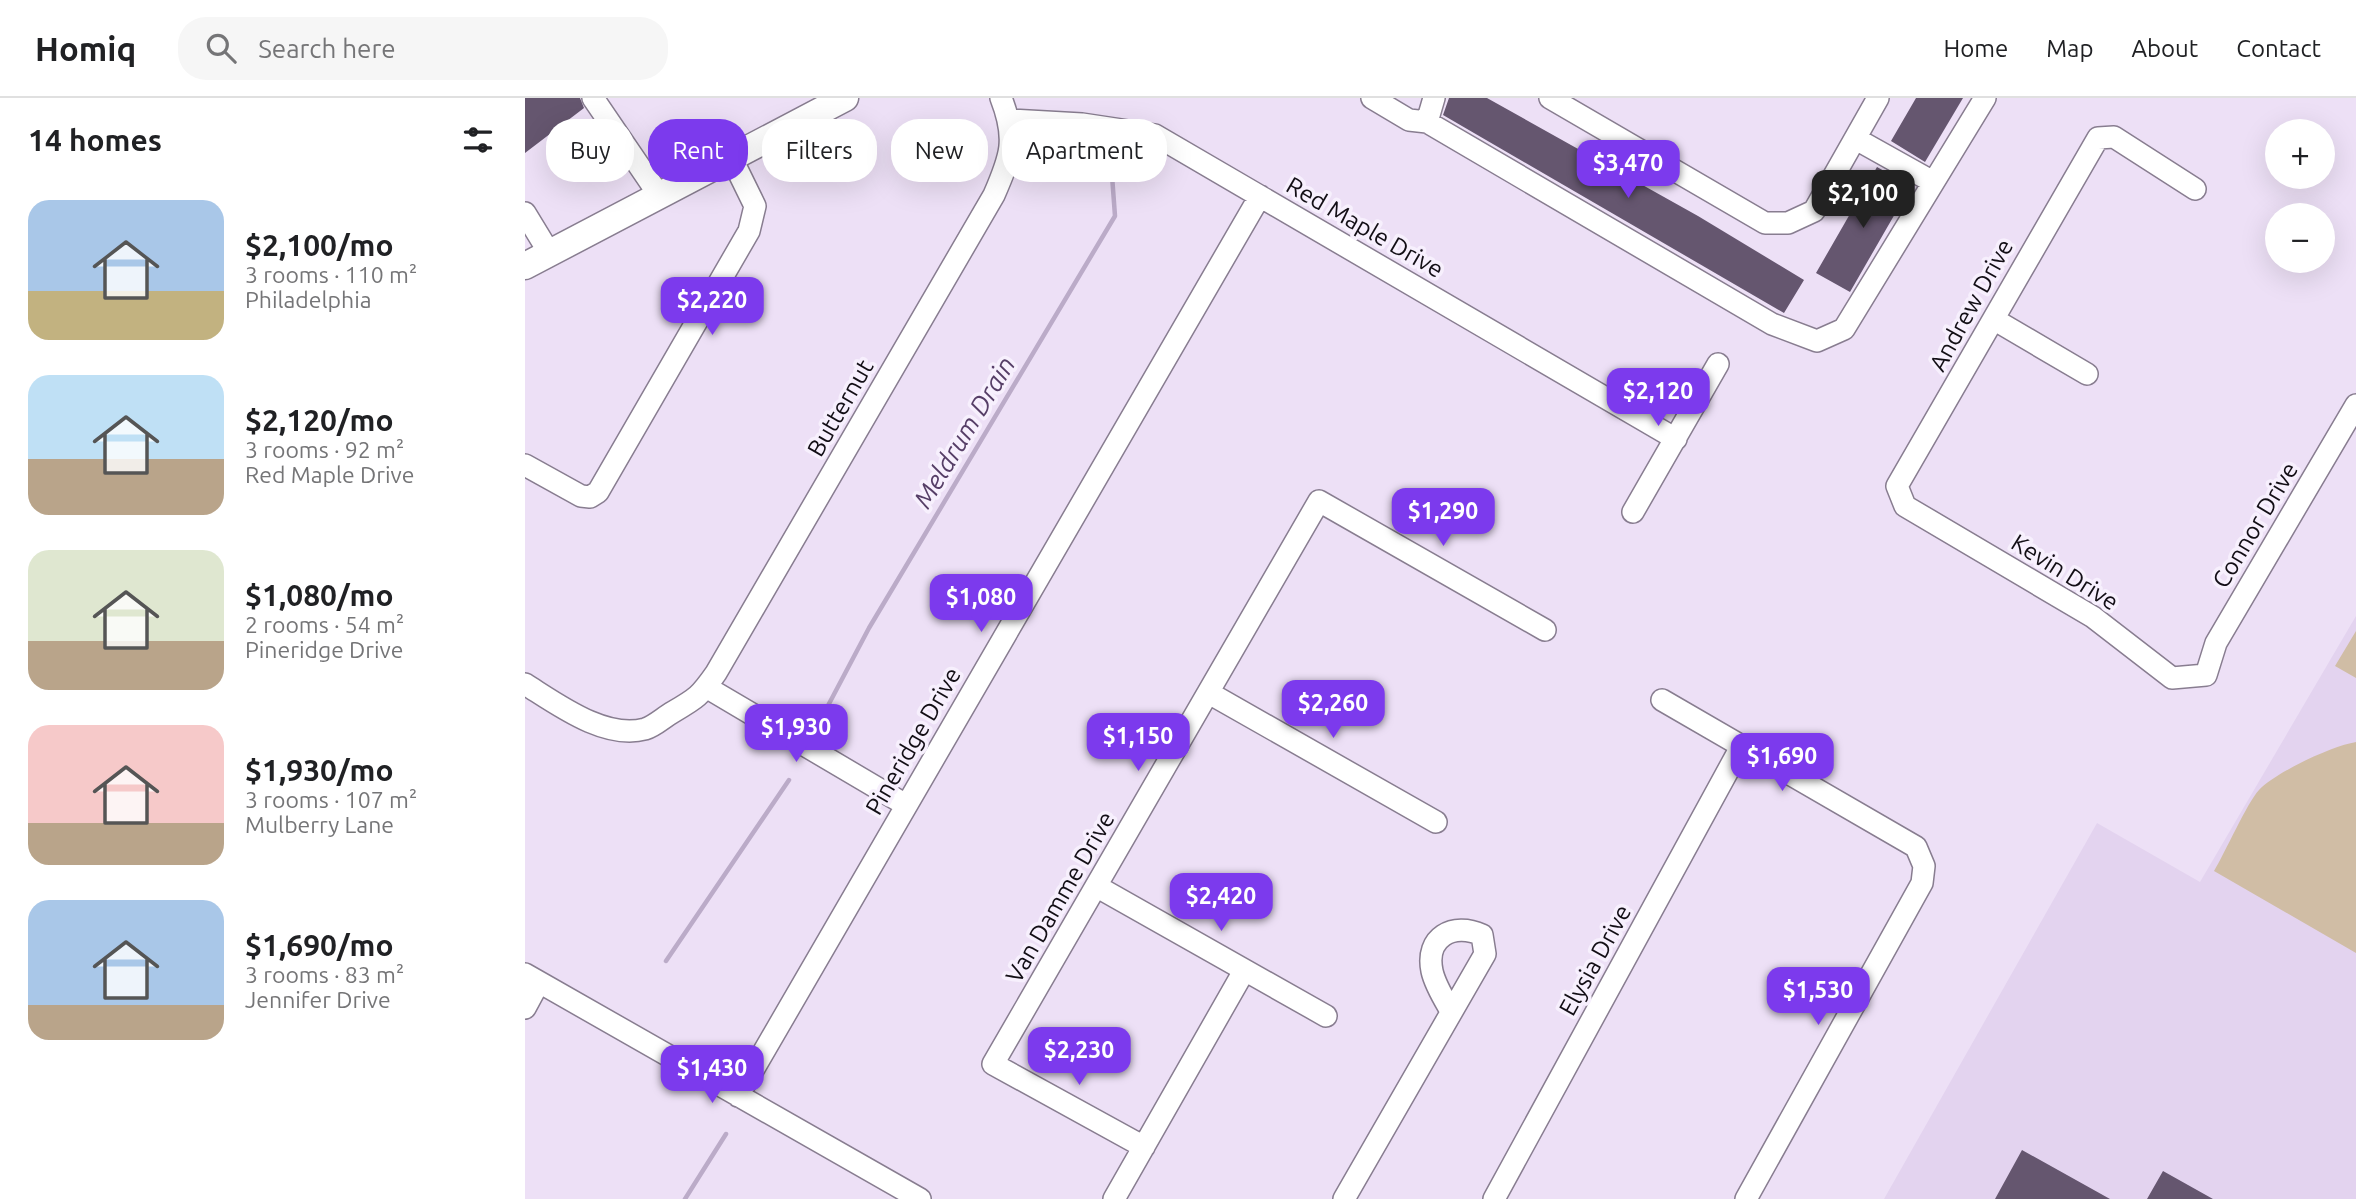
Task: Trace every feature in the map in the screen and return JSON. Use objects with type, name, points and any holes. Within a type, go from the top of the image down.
[{"type":"main road","points":[[748,148],[845,98]]},
{"type":"main road","points":[[525,266],[684,182]]},
{"type":"street","points":[[593,98],[659,195]]},
{"type":"street","name":"Butternut","points":[[1001,98],[1009,119]]},
{"type":"street","points":[[1372,98],[1409,120],[1427,122],[1772,324],[1817,341],[1845,329],[1985,98]]},
{"type":"street","points":[[1427,122],[1434,98]]},
{"type":"street","points":[[1553,99],[1765,223],[1788,223],[1814,211],[1878,98]]},
{"type":"street","name":"Andrew Drive","points":[[1899,498],[1896,486],[1996,320],[2004,297],[2098,138],[2115,137],[2195,189]]},
{"type":"street","points":[[1856,139],[1934,182]]},
{"type":"street","name":"Red Maple Drive","points":[[1167,142],[1676,439]]},
{"type":"street","name":"Butternut","points":[[525,684],[575,715],[600,726],[644,729],[697,700],[994,195],[1002,176]]},
{"type":"street","points":[[525,465],[575,493],[590,497],[598,492],[749,231],[755,206],[743,182]]},
{"type":"street","name":"Pineridge Drive","points":[[738,1096],[1260,196]]},
{"type":"street","points":[[525,213],[550,254]]},
{"type":"street","points":[[1996,320],[2087,374]]},
{"type":"street","points":[[1633,512],[1719,365]]},
{"type":"street","name":"Connor Drive","points":[[2206,675],[2216,643],[2356,405]]},
{"type":"street","name":"Kevin Drive","points":[[1899,498],[1905,506],[2093,617],[2172,678],[2206,675]]},
{"type":"street","name":"Van Damme Drive","points":[[1144,1147],[993,1064],[1319,501],[1545,630]]},
{"type":"street","points":[[706,687],[906,805]]},
{"type":"street","points":[[1209,693],[1436,822]]},
{"type":"street","points":[[1662,700],[1916,847],[1924,866],[1922,883],[1746,1199]]},
{"type":"street","name":"Elysia Drive","points":[[1494,1199],[1742,745]]},
{"type":"street","points":[[1096,886],[1326,1016]]},
{"type":"street","points":[[1114,1199],[1244,971]]},
{"type":"street","points":[[525,1008],[532,978],[738,1096],[899,1194]]},
{"type":"street","points":[[1344,1199],[1451,1011]]},
{"type":"shaded area","points":[[2356,616],[2356,1199],[1884,1199],[2097,823],[2200,882]]},
{"type":"shaded area","points":[[2356,631],[2356,678],[2335,666]]},
{"type":"shaded area","points":[[2356,742],[2356,953],[2214,871],[2259,790],[2278,775],[2305,761]]},
{"type":"building","points":[[525,98],[580,98],[584,108],[570,119],[546,119],[546,137],[525,153]]},
{"type":"building","points":[[1449,98],[1487,98],[1698,216],[1804,280],[1784,313],[1443,115]]},
{"type":"building","points":[[1916,98],[1963,98],[1925,162],[1891,141]]},
{"type":"building","points":[[1877,167],[1911,186],[1850,292],[1816,273]]},
{"type":"building","points":[[2022,1150],[2110,1199],[1995,1199]]},
{"type":"building","points":[[2163,1171],[2213,1199],[2147,1199]]},
{"type":"waterway","name":"Meldrum Drain","points":[[822,717],[869,628],[1115,216],[1112,182]]},
{"type":"waterway","name":"Meldrum Drain","points":[[666,961],[789,780]]},
{"type":"waterway","name":"Meldrum Drain","points":[[685,1199],[726,1134]]}]
